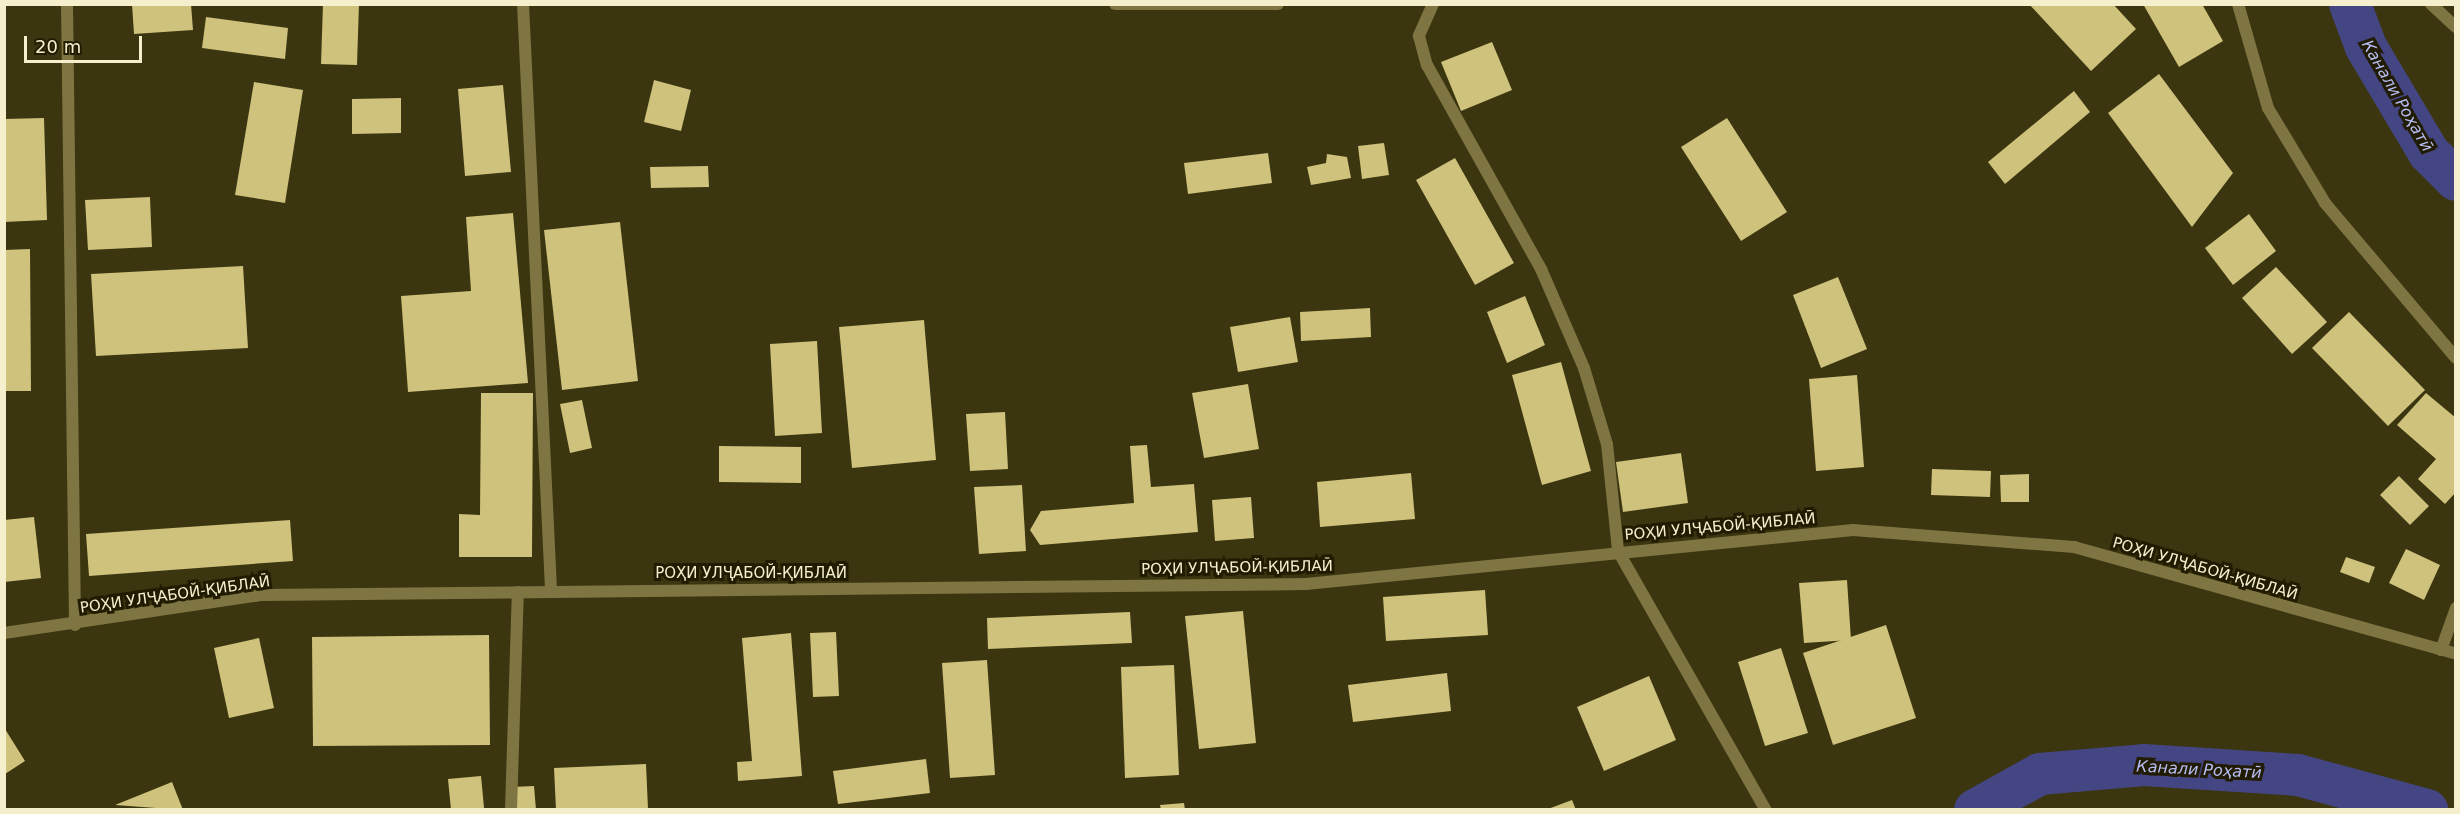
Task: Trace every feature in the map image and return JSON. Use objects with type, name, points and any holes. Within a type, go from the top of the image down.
[{"type":"street","points":[[67,4],[75,625]]},
{"type":"street","points":[[523,4],[551,590]]},
{"type":"street","points":[[1115,4],[1278,4]]},
{"type":"street","points":[[1433,4],[1419,36],[1427,65],[1541,269],[1584,368],[1606,444],[1618,551],[1766,810]]},
{"type":"street","points":[[2238,4],[2268,108],[2325,203],[2456,358]]},
{"type":"street","points":[[2430,4],[2456,27]]},
{"type":"street","name":"РОҲИ УЛҶАБОЙ-ҚИБЛАӢ","points":[[4,633],[75,625],[262,595],[551,590],[1306,584],[1618,551],[1853,530],[2074,547],[2456,654]]},
{"type":"street","points":[[511,810],[518,592]]},
{"type":"street","points":[[2441,650],[2456,608]]},
{"type":"building","points":[[132,4],[191,4],[193,30],[134,34]]},
{"type":"building","points":[[323,4],[359,4],[357,65],[321,64]]},
{"type":"building","points":[[2029,4],[2113,4],[2136,29],[2091,71]]},
{"type":"building","points":[[2143,4],[2202,4],[2223,41],[2179,67]]},
{"type":"building","points":[[206,17],[288,28],[285,59],[202,48]]},
{"type":"building","points":[[1492,42],[1512,90],[1461,111],[1441,62]]},
{"type":"building","points":[[2159,74],[2233,173],[2192,227],[2108,113]]},
{"type":"building","points":[[654,80],[691,90],[681,131],[644,122]]},
{"type":"building","points":[[254,82],[303,90],[285,203],[235,195]]},
{"type":"building","points":[[503,85],[511,172],[465,176],[458,89]]},
{"type":"building","points":[[2074,91],[2090,112],[2005,184],[1988,162]]},
{"type":"building","points":[[401,98],[401,133],[352,134],[352,99]]},
{"type":"building","points":[[44,118],[47,220],[4,222],[4,119]]},
{"type":"building","points":[[1727,118],[1787,212],[1741,241],[1681,147]]},
{"type":"building","points":[[1384,143],[1389,175],[1362,179],[1358,146]]},
{"type":"building","points":[[1268,153],[1272,183],[1188,194],[1184,163]]},
{"type":"building","points":[[1327,154],[1347,157],[1351,178],[1311,185],[1307,167],[1326,163]]},
{"type":"building","points":[[1455,158],[1514,263],[1475,285],[1416,180]]},
{"type":"building","points":[[708,166],[709,187],[651,188],[650,167]]},
{"type":"building","points":[[150,197],[152,247],[88,250],[85,200]]},
{"type":"building","points":[[513,213],[528,383],[408,392],[401,296],[471,291],[466,217]]},
{"type":"building","points":[[2249,214],[2276,251],[2233,285],[2205,248]]},
{"type":"building","points":[[620,222],[638,381],[562,390],[544,230]]},
{"type":"building","points":[[30,249],[31,391],[4,391],[4,250]]},
{"type":"building","points":[[243,266],[248,348],[96,356],[91,274]]},
{"type":"building","points":[[2276,267],[2327,322],[2292,354],[2242,298]]},
{"type":"building","points":[[1838,277],[1867,349],[1821,368],[1793,295]]},
{"type":"building","points":[[1525,296],[1545,345],[1507,363],[1487,312]]},
{"type":"building","points":[[1370,308],[1371,337],[1301,341],[1300,312]]},
{"type":"building","points":[[2349,312],[2425,390],[2388,426],[2312,348]]},
{"type":"building","points":[[1290,317],[1298,362],[1238,372],[1230,327]]},
{"type":"building","points":[[924,320],[936,460],[852,468],[839,327]]},
{"type":"building","points":[[817,341],[822,433],[775,436],[770,344]]},
{"type":"building","points":[[1561,362],[1591,471],[1542,485],[1512,375]]},
{"type":"building","points":[[1857,375],[1864,467],[1816,471],[1809,379]]},
{"type":"building","points":[[1248,384],[1259,449],[1204,458],[1192,393]]},
{"type":"building","points":[[481,393],[533,393],[532,557],[459,557],[459,514],[480,515]]},
{"type":"building","points":[[2426,393],[2456,418],[2456,492],[2445,504],[2418,479],[2436,459],[2397,425]]},
{"type":"building","points":[[582,400],[592,448],[570,453],[560,404]]},
{"type":"building","points":[[1005,412],[1008,469],[970,471],[966,414]]},
{"type":"building","points":[[1147,445],[1151,487],[1194,484],[1198,532],[1040,545],[1030,530],[1041,511],[1134,503],[1130,446]]},
{"type":"building","points":[[719,446],[801,447],[801,483],[719,482]]},
{"type":"building","points":[[1681,453],[1688,503],[1623,512],[1616,462]]},
{"type":"building","points":[[1932,469],[1991,471],[1990,497],[1931,495]]},
{"type":"building","points":[[1411,473],[1415,519],[1320,527],[1317,482]]},
{"type":"building","points":[[2029,474],[2029,502],[2001,502],[2000,475]]},
{"type":"building","points":[[2399,476],[2429,506],[2410,525],[2380,495]]},
{"type":"building","points":[[1022,485],[1026,551],[979,554],[974,487]]},
{"type":"building","points":[[1251,497],[1254,538],[1215,541],[1212,500]]},
{"type":"building","points":[[34,517],[41,578],[4,582],[4,520]]},
{"type":"building","points":[[290,520],[293,561],[89,576],[86,534]]},
{"type":"building","points":[[2406,549],[2440,565],[2424,600],[2389,583]]},
{"type":"building","points":[[2346,557],[2375,567],[2369,583],[2340,572]]},
{"type":"building","points":[[1847,580],[1851,640],[1804,643],[1799,583]]},
{"type":"building","points":[[1485,590],[1488,635],[1386,641],[1383,597]]},
{"type":"building","points":[[1243,611],[1256,743],[1199,749],[1185,616]]},
{"type":"building","points":[[1130,612],[1132,643],[988,649],[987,618]]},
{"type":"building","points":[[1886,625],[1916,718],[1833,745],[1803,653]]},
{"type":"building","points":[[836,632],[839,696],[813,697],[810,633]]},
{"type":"building","points":[[791,633],[802,776],[738,781],[737,762],[752,761],[742,638]]},
{"type":"building","points":[[489,635],[490,745],[313,746],[312,637]]},
{"type":"building","points":[[259,638],[274,708],[229,718],[214,648]]},
{"type":"building","points":[[1781,648],[1808,733],[1765,746],[1738,662]]},
{"type":"building","points":[[987,660],[995,775],[950,778],[942,663]]},
{"type":"building","points":[[1174,665],[1179,775],[1125,778],[1121,667]]},
{"type":"building","points":[[1447,673],[1451,711],[1353,722],[1348,685]]},
{"type":"building","points":[[1649,676],[1676,740],[1604,771],[1577,707]]},
{"type":"building","points":[[5,729],[25,761],[5,774]]},
{"type":"building","points":[[926,759],[930,793],[838,804],[833,771]]},
{"type":"building","points":[[646,764],[648,809],[556,810],[554,768]]},
{"type":"building","points":[[481,776],[484,808],[451,810],[448,779]]},
{"type":"building","points":[[172,782],[183,810],[115,805]]},
{"type":"building","points":[[534,786],[536,810],[513,810],[511,787]]},
{"type":"building","points":[[1572,800],[1576,810],[1548,810],[1548,809]]},
{"type":"building","points":[[1184,803],[1185,810],[1161,810],[1160,805]]},
{"type":"waterway","name":"Канали Роҳатӣ","points":[[2350,4],[2366,47],[2429,153],[2456,180]]},
{"type":"waterway","name":"Канали Роҳатӣ","points":[[1975,810],[2040,774],[2144,765],[2298,775],[2427,810]]}]
